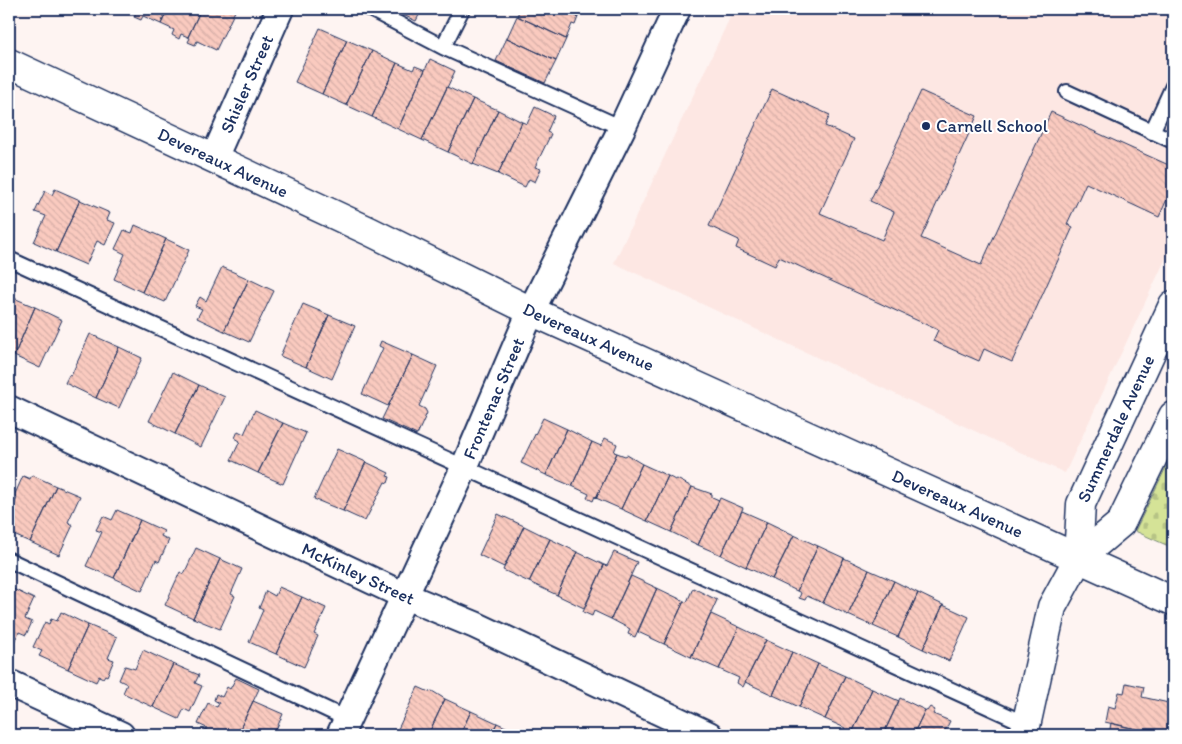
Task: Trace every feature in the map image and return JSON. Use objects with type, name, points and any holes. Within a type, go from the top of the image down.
[{"type":"main road","name":"Devereaux Avenue","points":[[9,64],[369,231],[531,311],[1173,601]]},
{"type":"main road","name":"Summerdale Avenue","points":[[1078,559],[1081,504],[1173,305]]},
{"type":"main road","name":"Summerdale Avenue","points":[[1025,730],[1052,607],[1078,559],[1121,523],[1173,416]]},
{"type":"street","name":"Shisler Street","points":[[214,158],[280,9]]},
{"type":"street","name":"Frontenac Street","points":[[343,727],[464,468],[531,311],[622,128],[677,9]]},
{"type":"street","name":"McKinley Street","points":[[9,409],[405,596],[484,630],[709,735]]},
{"type":"street","points":[[9,683],[121,735]]},
{"type":"lane","points":[[370,9],[444,47],[622,128]]},
{"type":"lane","points":[[444,47],[462,9]]},
{"type":"lane","points":[[1152,132],[1173,86]]},
{"type":"lane","points":[[1067,92],[1173,140]]},
{"type":"lane","points":[[9,259],[464,468],[1025,730]]},
{"type":"lane","points":[[9,560],[343,727]]},
{"type":"shaded area","name":"Carnell School","points":[[734,9],[1173,9],[1173,243],[1065,473],[614,263]]},
{"type":"green space","points":[[1173,453],[1173,548],[1135,531]]},
{"type":"building","points":[[135,9],[168,9],[161,24],[143,16],[141,20],[134,17]]},
{"type":"building","points":[[168,9],[201,9],[188,37],[181,34],[179,39],[172,35],[174,30],[161,24]]},
{"type":"building","points":[[201,9],[236,9],[216,50],[197,41],[195,45],[188,42],[190,38],[188,37]]},
{"type":"building","points":[[390,9],[422,9],[416,21]]},
{"type":"building","points":[[520,9],[559,9],[578,17],[575,25],[572,24],[566,39],[517,16]]},
{"type":"building","points":[[559,9],[582,9],[578,17]]},
{"type":"building","points":[[517,16],[566,39],[556,61],[507,38]]},
{"type":"building","points":[[320,28],[347,40],[322,94],[295,82]]},
{"type":"building","points":[[507,38],[556,61],[545,83],[496,61]]},
{"type":"building","points":[[347,40],[372,51],[346,105],[322,94]]},
{"type":"building","points":[[372,51],[397,63],[372,117],[346,105]]},
{"type":"building","points":[[430,59],[455,71],[422,140],[398,129]]},
{"type":"building","points":[[397,63],[413,70],[415,66],[425,70],[398,129],[372,117]]},
{"type":"building","points":[[447,87],[473,99],[448,152],[422,140]]},
{"type":"building","points":[[772,89],[830,115],[825,126],[854,139],[820,213],[882,240],[894,212],[870,201],[921,91],[977,116],[921,238],[981,265],[1051,112],[1173,167],[1173,186],[1159,217],[1086,183],[1067,224],[1073,227],[1012,362],[984,349],[979,361],[933,341],[938,330],[779,257],[775,266],[736,248],[739,240],[709,226]]},
{"type":"building","points":[[473,99],[498,110],[473,164],[448,152]]},
{"type":"building","points":[[535,107],[554,116],[547,132],[551,134],[535,167],[541,169],[535,182],[529,179],[525,187],[498,174],[522,122],[527,124]]},
{"type":"building","points":[[498,110],[522,122],[498,174],[473,164]]},
{"type":"building","points":[[9,177],[16,180],[9,194]]},
{"type":"building","points":[[55,189],[80,200],[56,252],[34,242],[46,216],[35,212],[45,191],[52,195]]},
{"type":"building","points":[[80,200],[110,213],[107,220],[115,223],[105,245],[97,241],[86,265],[56,252]]},
{"type":"building","points":[[135,225],[166,239],[142,292],[114,279],[125,254],[115,249],[124,230],[132,233]]},
{"type":"building","points":[[166,239],[189,250],[165,302],[142,292]]},
{"type":"building","points":[[222,267],[249,279],[224,331],[197,318],[202,309],[195,306],[200,297],[206,301]]},
{"type":"building","points":[[249,279],[274,291],[249,342],[224,331]]},
{"type":"building","points":[[9,296],[35,307],[14,356],[9,354]]},
{"type":"building","points":[[303,304],[329,315],[306,367],[280,356]]},
{"type":"building","points":[[35,307],[62,320],[40,368],[14,356]]},
{"type":"building","points":[[329,315],[355,326],[332,379],[306,367]]},
{"type":"building","points":[[90,334],[119,347],[96,398],[65,383],[69,375],[71,376]]},
{"type":"building","points":[[381,341],[413,355],[388,406],[362,394],[383,348],[379,346]]},
{"type":"building","points":[[119,347],[142,358],[119,408],[96,398]]},
{"type":"building","points":[[413,355],[437,366],[419,406],[425,409],[427,413],[417,435],[382,419]]},
{"type":"building","points":[[173,372],[199,385],[175,434],[149,421]]},
{"type":"building","points":[[199,385],[225,397],[201,447],[175,434]]},
{"type":"building","points":[[255,410],[283,423],[258,473],[231,460],[240,441],[235,438],[238,431],[244,434]]},
{"type":"building","points":[[543,418],[567,429],[546,475],[521,463]]},
{"type":"building","points":[[283,423],[306,433],[283,484],[258,473]]},
{"type":"building","points":[[567,429],[592,442],[572,486],[546,475]]},
{"type":"building","points":[[605,438],[617,444],[614,452],[617,453],[593,501],[587,498],[589,494],[572,486],[592,442],[601,446]]},
{"type":"building","points":[[337,449],[366,462],[343,511],[314,499]]},
{"type":"building","points":[[617,453],[627,455],[642,464],[621,509],[596,498]]},
{"type":"building","points":[[366,462],[389,473],[387,476],[390,477],[388,483],[385,482],[365,521],[343,511]]},
{"type":"building","points":[[642,464],[668,476],[647,521],[621,509]]},
{"type":"building","points":[[32,475],[56,486],[30,542],[9,533],[9,517],[17,498],[14,496],[23,476],[30,479]]},
{"type":"building","points":[[668,476],[692,487],[671,532],[647,521]]},
{"type":"building","points":[[56,486],[80,496],[68,522],[73,525],[59,555],[30,542]]},
{"type":"building","points":[[692,487],[712,494],[712,497],[719,500],[698,545],[671,532]]},
{"type":"building","points":[[720,498],[743,508],[721,555],[698,545]]},
{"type":"building","points":[[117,510],[140,520],[114,578],[86,566],[102,532],[96,530],[103,516],[112,520]]},
{"type":"building","points":[[742,511],[767,522],[746,567],[721,555]]},
{"type":"building","points":[[498,514],[524,526],[504,567],[479,555]]},
{"type":"building","points":[[140,520],[164,531],[161,536],[169,540],[159,562],[156,560],[142,591],[114,578]]},
{"type":"building","points":[[767,522],[794,535],[772,579],[746,567]]},
{"type":"building","points":[[524,526],[550,539],[529,582],[503,570]]},
{"type":"building","points":[[794,535],[818,546],[797,591],[772,579]]},
{"type":"building","points":[[550,539],[577,552],[557,595],[529,582]]},
{"type":"building","points":[[818,546],[844,558],[823,603],[807,596],[805,600],[799,598],[801,593],[797,591]]},
{"type":"building","points":[[196,548],[220,559],[193,618],[165,605],[180,572],[184,574]]},
{"type":"building","points":[[577,552],[604,565],[584,608],[557,595]]},
{"type":"building","points":[[614,552],[637,562],[611,619],[594,611],[592,616],[583,612],[604,565],[607,566]]},
{"type":"building","points":[[844,558],[869,570],[848,615],[823,603]]},
{"type":"building","points":[[220,559],[242,569],[231,594],[235,596],[220,629],[193,618]]},
{"type":"building","points":[[869,570],[894,581],[873,626],[848,615]]},
{"type":"building","points":[[631,576],[657,588],[635,637],[628,634],[630,629],[611,619]]},
{"type":"building","points":[[894,581],[918,593],[898,637],[873,626]]},
{"type":"building","points":[[9,587],[34,599],[25,619],[32,622],[26,635],[19,632],[14,642],[9,639]]},
{"type":"building","points":[[279,587],[302,597],[276,654],[249,642],[263,610],[259,608],[266,591],[275,596]]},
{"type":"building","points":[[657,588],[684,601],[664,644],[638,632]]},
{"type":"building","points":[[693,588],[717,600],[691,657],[664,644],[684,601],[687,602]]},
{"type":"building","points":[[918,593],[943,605],[923,649],[898,637]]},
{"type":"building","points":[[302,597],[326,608],[314,634],[318,636],[304,667],[276,654]]},
{"type":"building","points":[[943,605],[969,617],[949,661],[923,649]]},
{"type":"building","points":[[61,612],[88,625],[68,669],[39,656],[42,651],[33,647],[45,622],[49,624],[51,619],[57,621]]},
{"type":"building","points":[[711,614],[739,627],[719,669],[691,657]]},
{"type":"building","points":[[88,625],[117,637],[108,658],[114,660],[107,676],[105,675],[103,678],[99,676],[96,682],[68,669]]},
{"type":"building","points":[[739,627],[766,640],[743,687],[737,683],[739,678],[719,669]]},
{"type":"building","points":[[766,640],[792,652],[773,695],[745,682]]},
{"type":"building","points":[[143,650],[173,664],[153,707],[123,693],[127,684],[119,680],[125,666],[135,669]]},
{"type":"building","points":[[792,652],[818,664],[799,707],[773,695]]},
{"type":"building","points":[[173,664],[199,675],[195,683],[202,686],[190,712],[184,709],[179,719],[153,707]]},
{"type":"building","points":[[818,664],[845,676],[825,719],[799,707]]},
{"type":"building","points":[[845,676],[872,689],[853,731],[849,735],[843,732],[845,728],[825,719]]},
{"type":"building","points":[[236,678],[259,689],[237,735],[214,735],[205,731],[207,728],[198,724],[208,703],[217,707],[219,703],[214,700],[216,694],[222,697],[227,687],[230,689]]},
{"type":"building","points":[[1126,683],[1144,687],[1142,697],[1173,704],[1173,735],[1161,735],[1105,722],[1108,706],[1115,708],[1119,692],[1124,693]]},
{"type":"building","points":[[418,687],[429,692],[432,691],[445,699],[428,735],[411,735],[398,729]]},
{"type":"building","points":[[872,689],[899,701],[883,735],[861,735],[853,731]]},
{"type":"building","points":[[900,698],[925,710],[913,735],[883,735]]},
{"type":"building","points":[[445,699],[471,711],[460,735],[428,735]]},
{"type":"building","points":[[253,701],[283,714],[274,734],[277,735],[237,735]]},
{"type":"building","points":[[930,707],[935,710],[933,714],[950,721],[943,735],[913,735],[925,710],[927,711]]},
{"type":"building","points":[[471,711],[497,723],[491,735],[460,735]]},
{"type":"building","points":[[497,723],[523,735],[491,735]]},
{"type":"building","points":[[1111,723],[1161,735],[1109,735]]},
{"type":"place","name":"Carnell School","points":[[926,126]]}]
